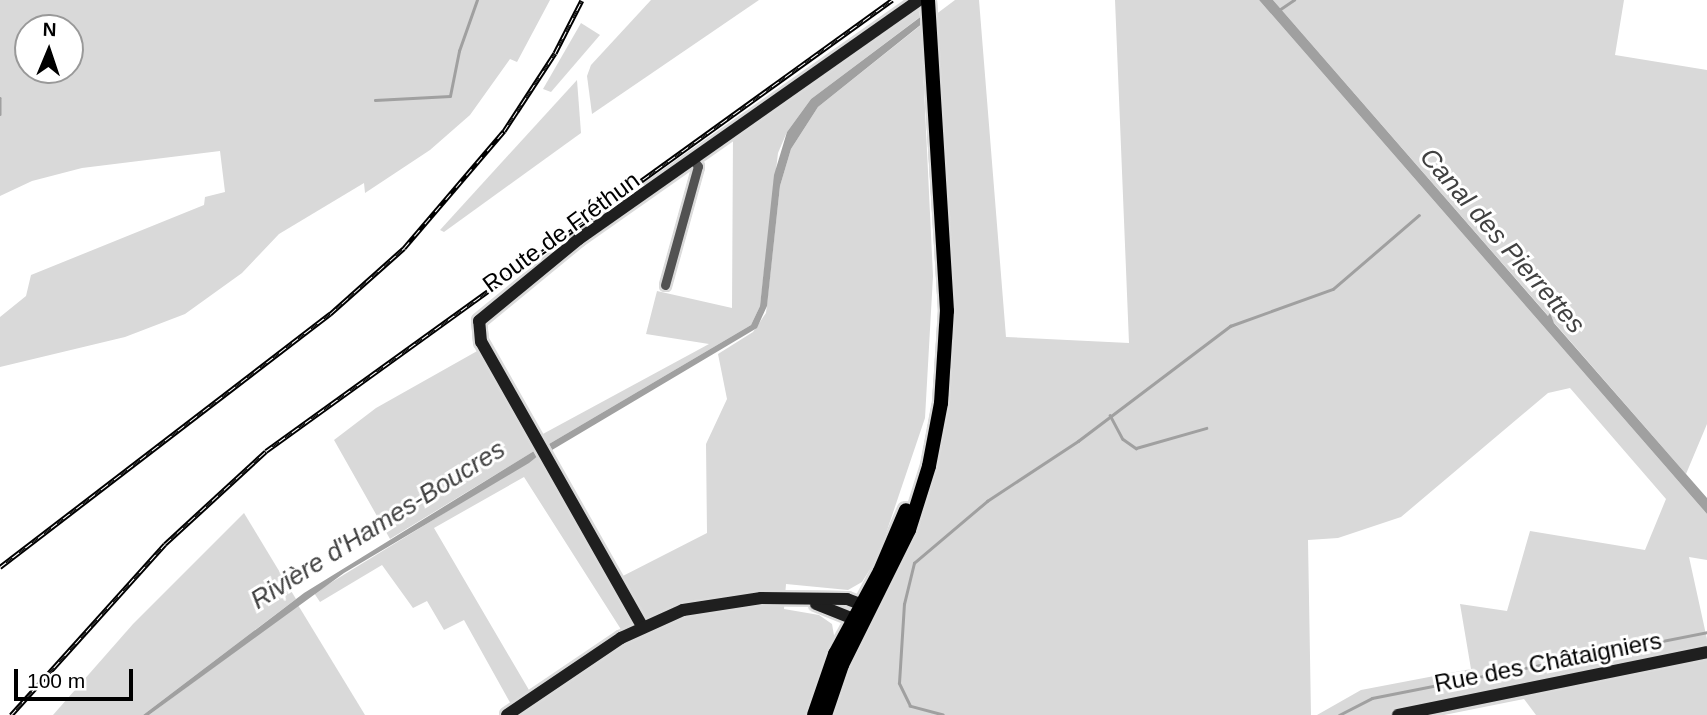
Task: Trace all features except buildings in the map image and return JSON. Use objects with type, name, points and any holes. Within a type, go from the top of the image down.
[{"type":"main road","points":[[814,715],[828,670],[859,621],[909,530],[933,448],[947,344],[928,0]]},
{"type":"main road","points":[[825,715],[859,621]]},
{"type":"street","name":"Route de Fréthun","points":[[642,626],[477,329],[482,317],[579,239],[694,161],[919,0]]},
{"type":"street","points":[[665,285],[698,166],[694,161]]},
{"type":"street","points":[[781,599],[821,605],[859,621]]},
{"type":"street","points":[[507,715],[642,626],[710,603],[842,599],[867,607]]},
{"type":"street","name":"Rue des Châtaigniers","points":[[1398,715],[1707,652]]},
{"type":"shaded area","points":[[0,0],[550,0],[517,62],[510,59],[470,115],[430,150],[365,193],[364,183],[279,234],[242,273],[185,314],[125,337],[0,367],[0,317],[26,296],[31,275],[204,205],[205,197],[225,192],[220,151],[82,168],[32,181],[0,196]]},
{"type":"shaded area","points":[[651,0],[759,0],[592,114],[587,76],[591,65]]},
{"type":"shaded area","points":[[955,0],[979,0],[1006,337],[1129,343],[1115,0],[1259,0],[1707,514],[1707,560],[1689,557],[1707,639],[1707,715],[1536,715],[1524,699],[1444,715],[1317,715],[1361,690],[1471,669],[1460,604],[1507,611],[1530,531],[1645,550],[1666,499],[1570,388],[1548,393],[1401,517],[1338,538],[1308,540],[1311,715],[831,715],[838,691],[904,556],[943,431],[954,340],[953,278],[935,15]]},
{"type":"shaded area","points":[[1259,0],[1273,0],[1548,316],[1550,313],[1554,323],[1707,498],[1707,514]]},
{"type":"shaded area","points":[[1273,0],[1624,0],[1615,55],[1707,70],[1707,424],[1686,474]]},
{"type":"shaded area","points":[[918,7],[920,17],[811,99],[787,132],[778,153],[760,306],[751,325],[549,444],[541,435],[709,344],[646,334],[657,291],[732,308],[733,136]]},
{"type":"shaded area","points":[[923,15],[923,23],[818,107],[791,149],[780,186],[767,306],[757,328],[552,450],[549,444],[751,325],[760,306],[774,175],[787,132],[811,99]]},
{"type":"shaded area","points":[[581,23],[600,35],[551,92],[543,89]]},
{"type":"shaded area","points":[[921,25],[933,276],[925,418],[878,557],[862,582],[848,590],[786,584],[784,609],[819,615],[832,624],[835,641],[809,715],[517,715],[464,620],[444,630],[427,601],[413,608],[382,565],[320,602],[314,593],[539,455],[534,451],[390,539],[334,440],[376,408],[479,350],[615,580],[707,533],[706,444],[727,399],[718,354],[753,332],[766,313],[780,186],[791,149],[818,107]],"holes":[[[524,477],[629,642],[536,702],[434,528]]]},
{"type":"shaded area","points":[[577,80],[581,133],[444,232],[440,230]]},
{"type":"shaded area","points":[[534,451],[539,455],[529,463],[344,573],[149,715],[143,715],[304,593]]},
{"type":"shaded area","points":[[244,513],[296,599],[143,715],[53,715],[133,624]]},
{"type":"shaded area","points":[[298,605],[365,715],[149,715]]},
{"type":"waterway","points":[[375,100],[450,96],[459,51],[477,0]]},
{"type":"waterway","points":[[1279,10],[1294,0]]},
{"type":"waterway","points":[[0,98],[0,114]]},
{"type":"waterway","points":[[943,715],[910,706],[899,683],[904,604],[914,563],[987,501],[1078,441],[1230,326],[1333,289],[1419,215]]},
{"type":"waterway","points":[[1110,415],[1123,439],[1136,448],[1206,428]]},
{"type":"waterway","points":[[1339,715],[1372,698],[1707,632]]},
{"type":"railway","points":[[0,567],[330,314],[404,248],[504,131],[555,53],[582,0]]},
{"type":"railway","points":[[11,715],[165,544],[266,451],[892,0]]},
{"type":"water label","name":"Canal des Pierrettes","points":[[1502,241]]},
{"type":"water label","name":"Rivière d'Hames-Boucres","points":[[378,525]]}]
